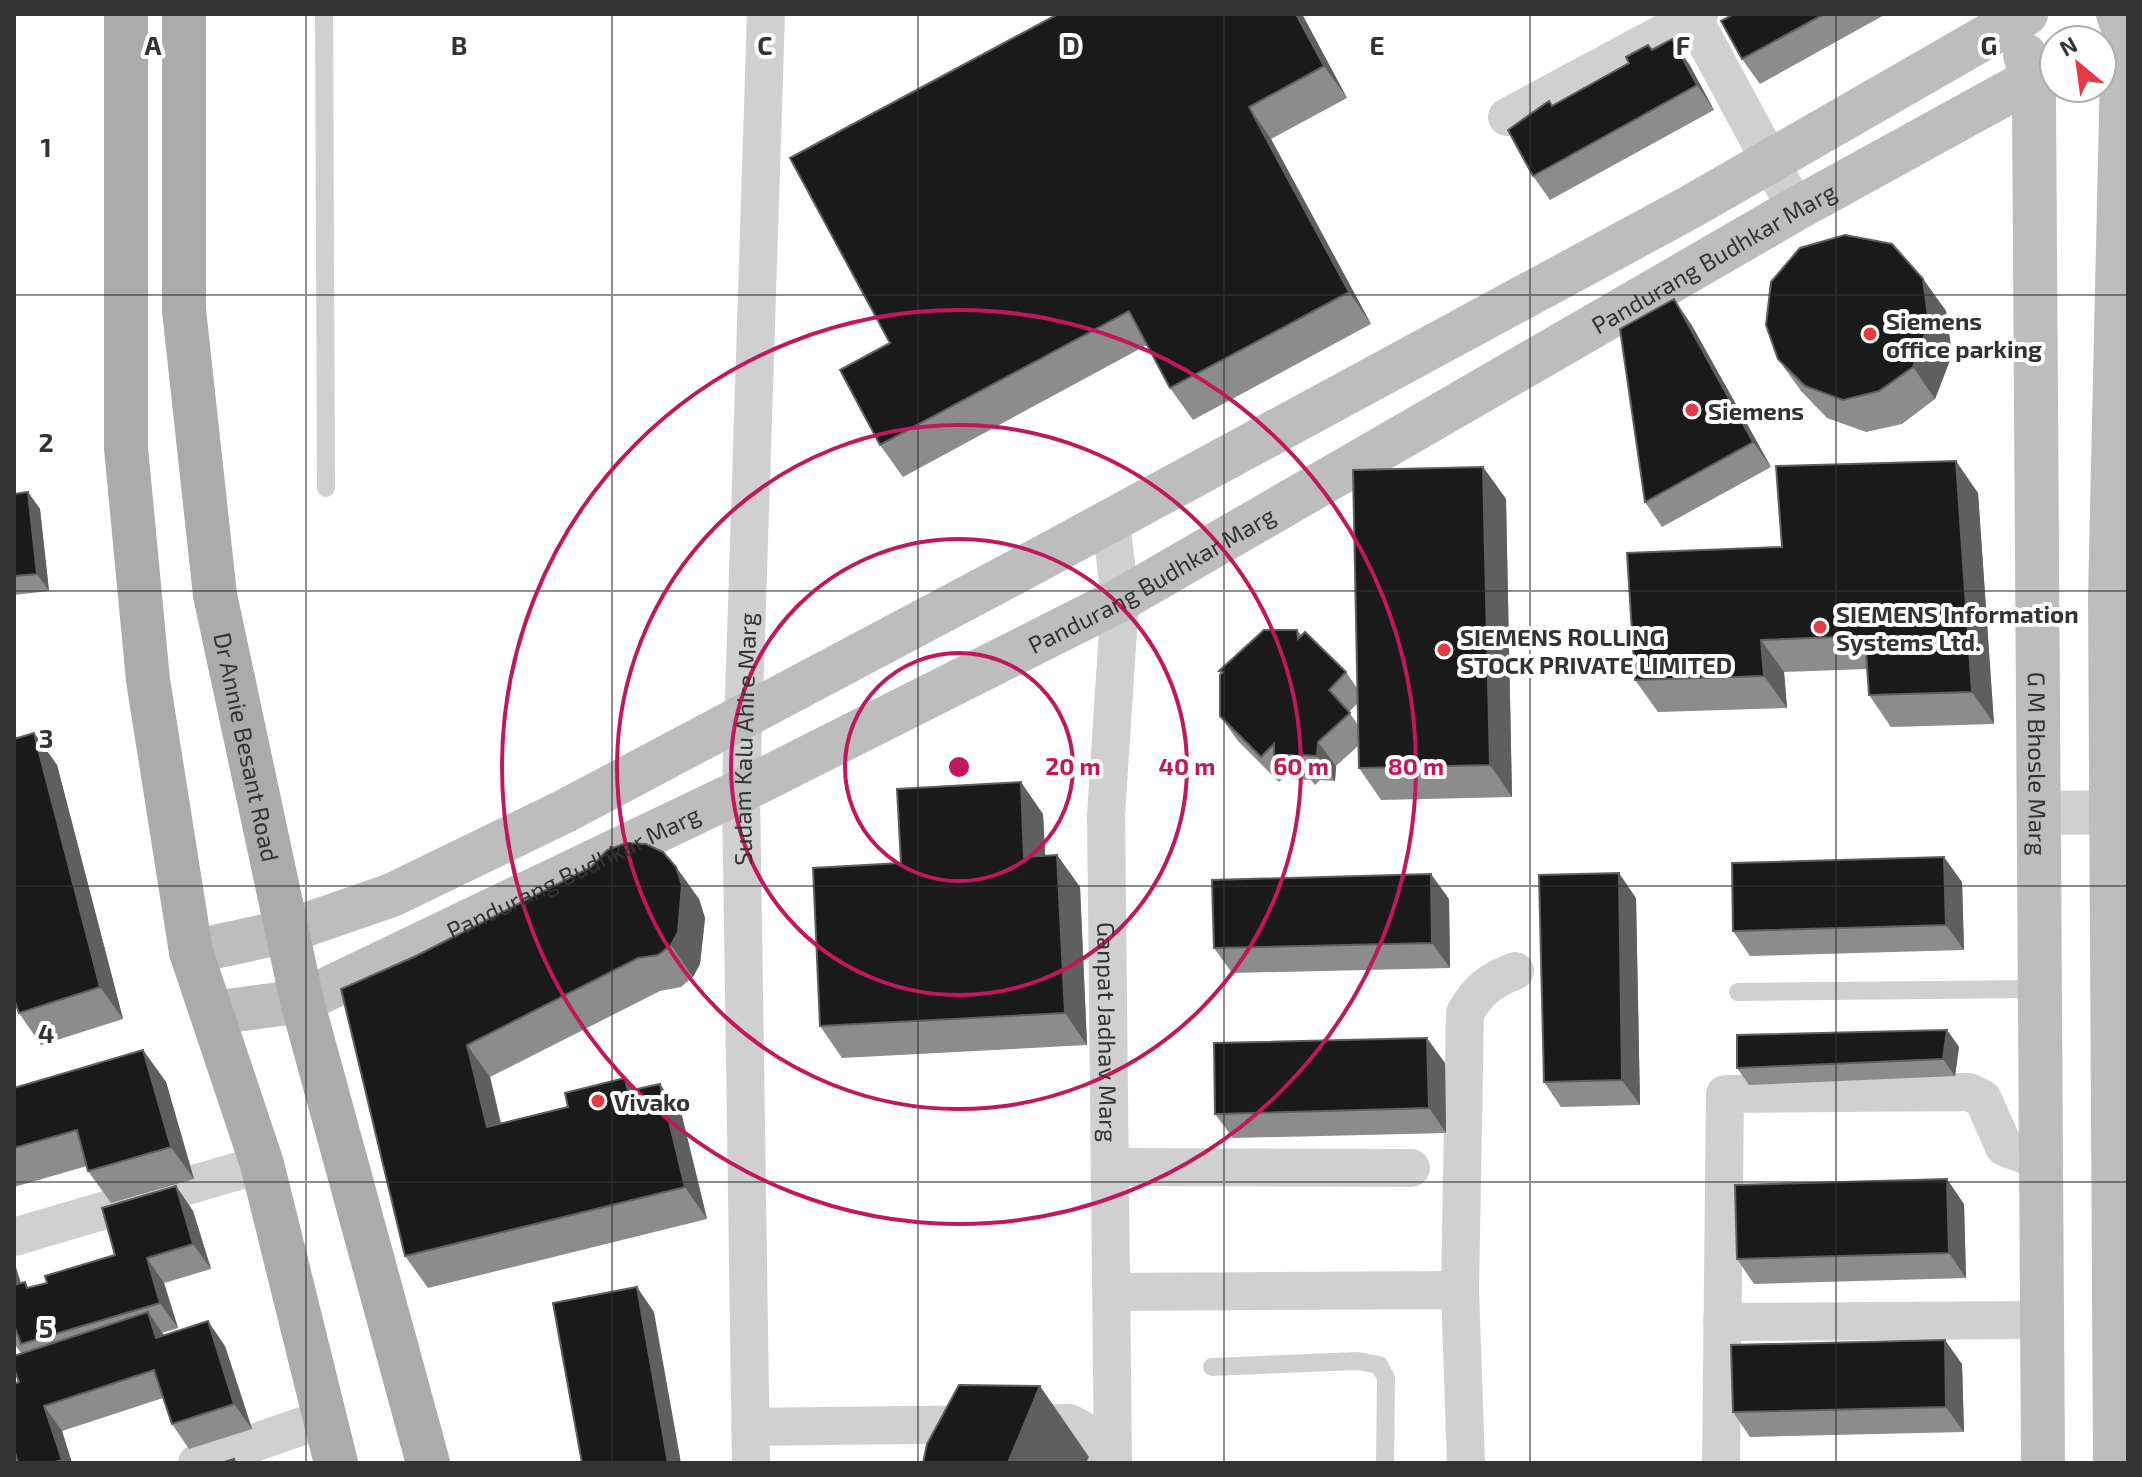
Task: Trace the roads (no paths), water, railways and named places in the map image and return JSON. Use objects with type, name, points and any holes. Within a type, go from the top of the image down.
[{"type":"main road","points":[[126,14],[126,448],[148,680],[191,952],[262,1164],[336,1463]]},
{"type":"main road","name":"Dr Annie Besant Road","points":[[184,14],[184,310],[215,595],[302,1001],[428,1463]]},
{"type":"main road","points":[[191,952],[288,931],[392,895],[565,811],[1111,521],[1692,206],[2019,18]]},
{"type":"main road","name":"G M Bhosle Marg","points":[[2019,18],[2038,60]]},
{"type":"main road","points":[[2115,1463],[2121,1137],[2119,597],[2124,123],[2118,27]]},
{"type":"main road","name":"Pandurang Budhkar Marg","points":[[213,1013],[302,1001],[741,791],[1120,600],[1796,209],[2038,76]]},
{"type":"main road","name":"G M Bhosle Marg","points":[[2043,1463],[2041,813],[2044,104]]},
{"type":"main road","points":[[1282,428],[1317,486]]},
{"type":"street","name":"Sudam Kalu Ahire Marg","points":[[750,1445],[741,791],[766,14]]},
{"type":"street","points":[[1507,117],[1694,15],[1796,209]]},
{"type":"street","name":"Ganpat Jadhav Marg","points":[[1111,521],[1120,600],[1106,815],[1113,1463]]},
{"type":"street","points":[[2041,813],[2120,812]]},
{"type":"street","points":[[1466,1463],[1460,1290],[1465,1013],[1475,996],[1492,979],[1515,971]]},
{"type":"street","points":[[1721,1463],[1724,1098],[1728,1092],[1969,1092],[1983,1099],[2004,1147],[2025,1155],[2042,1154]]},
{"type":"street","points":[[14,1237],[262,1164]]},
{"type":"street","points":[[1110,1167],[1411,1168]]},
{"type":"street","points":[[1112,1292],[1460,1290]]},
{"type":"street","points":[[1722,1322],[2042,1320]]},
{"type":"street","points":[[197,1463],[325,1418]]},
{"type":"street","points":[[750,1445],[1069,1423],[1088,1431],[1095,1444],[1094,1463]]},
{"type":"lane","points":[[324,14],[326,488]]},
{"type":"lane","points":[[1738,992],[2041,989]]},
{"type":"lane","points":[[1212,1367],[1358,1361],[1379,1365],[1386,1378],[1385,1463]]},
{"type":"place","name":"Siemens office parking","points":[[1870,334]]},
{"type":"place","name":"Siemens","points":[[1692,410]]},
{"type":"place","name":"SIEMENS Information Systems Ltd.","points":[[1820,627]]},
{"type":"place","name":"SIEMENS ROLLING STOCK PRIVATE LIMITED","points":[[1444,650]]},
{"type":"place","name":"Vivako","points":[[598,1101]]}]
